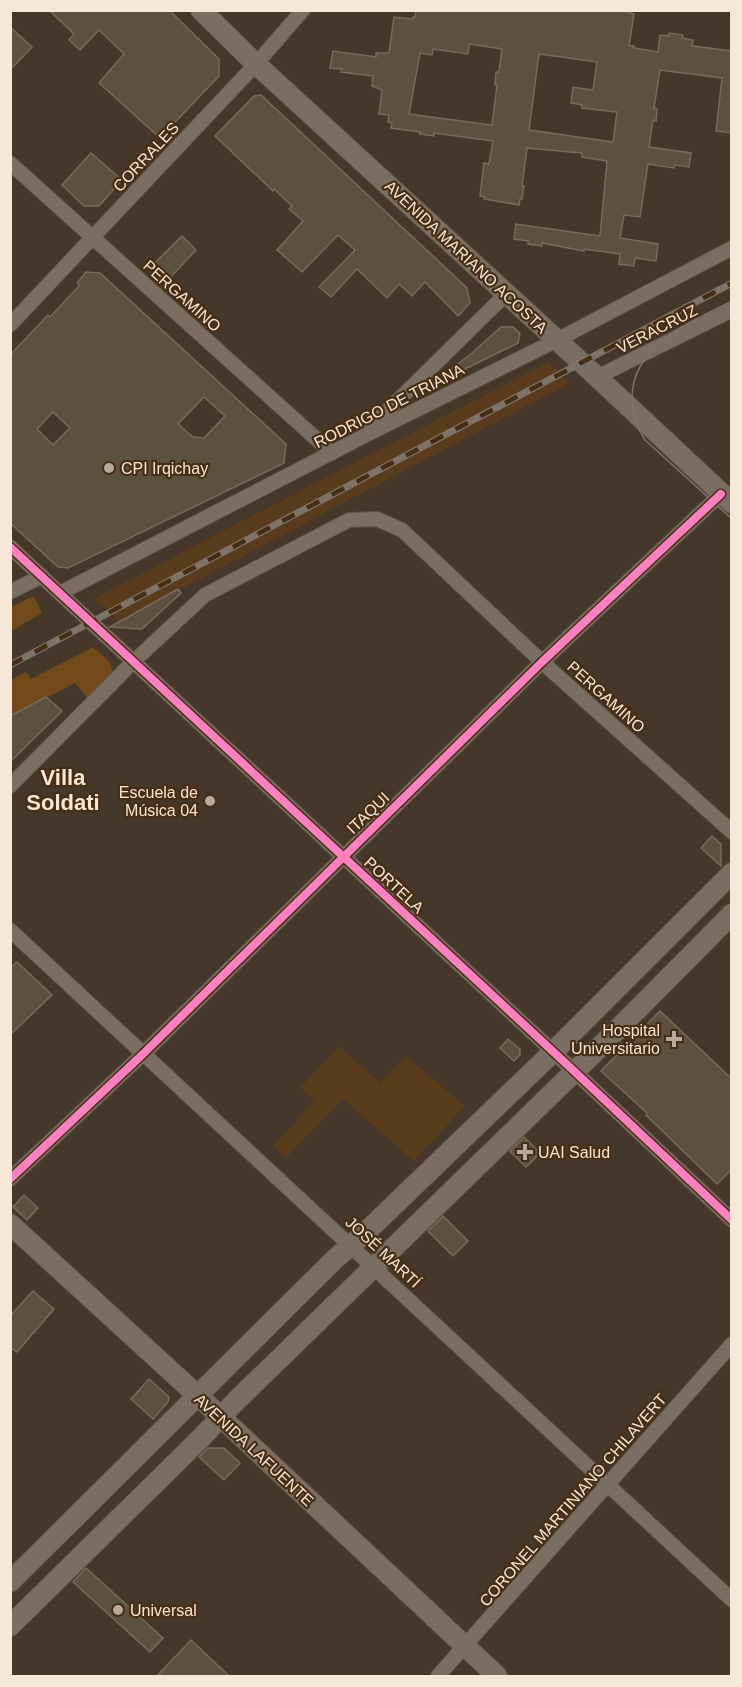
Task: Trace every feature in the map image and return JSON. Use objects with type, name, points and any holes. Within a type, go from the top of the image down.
[{"type":"main road","name":"AVENIDA MARIANO ACOSTA","points":[[201,10],[256,64],[726,498]]},
{"type":"main road","points":[[10,1582],[336,1258],[553,1053],[732,873]]},
{"type":"main road","points":[[10,1626],[220,1417],[608,1039],[732,914]]},
{"type":"main road","name":"AVENIDA LAFUENTE","points":[[10,1224],[497,1677]]},
{"type":"street","name":"CORRALES","points":[[10,325],[256,64],[303,10]]},
{"type":"street","name":"PERGAMINO","points":[[10,163],[332,453]]},
{"type":"street","name":"RODRIGO DE TRIANA","points":[[60,593],[362,437],[557,340],[732,248]]},
{"type":"street","points":[[362,437],[506,294]]},
{"type":"street","name":"VERACRUZ","points":[[597,377],[732,310]]},
{"type":"street","name":"ITAQUI","points":[[10,1179],[143,1054],[542,662],[726,498]]},
{"type":"street","name":"PERGAMINO","points":[[133,662],[205,595],[350,520],[377,519],[402,530],[542,662],[732,832]]},
{"type":"street","name":"PORTELA","points":[[10,547],[732,1220]]},
{"type":"street","points":[[10,592],[42,576]]},
{"type":"street","points":[[10,786],[133,662]]},
{"type":"street","name":"JOSÉ MARTÍ","points":[[10,930],[374,1266],[607,1487],[732,1600]]},
{"type":"street","name":"CORONEL MARTINIANO CHILAVERT","points":[[438,1677],[732,1344]]},
{"type":"shaded area","points":[[548,362],[570,383],[119,622],[93,599]]},
{"type":"shaded area","points":[[34,596],[42,613],[11,631],[11,607]]},
{"type":"shaded area","points":[[93,647],[110,662],[113,672],[89,700],[75,683],[11,716],[11,680],[26,672],[31,679]]},
{"type":"shaded area","points":[[339,1046],[380,1083],[406,1056],[465,1106],[414,1161],[343,1099],[286,1158],[273,1146],[315,1101],[300,1088]]},
{"type":"building","points":[[49,10],[169,10],[219,59],[219,76],[160,138],[99,83],[124,54],[99,30],[80,50],[69,40],[74,34]]},
{"type":"building","points":[[416,10],[629,10],[629,13],[634,14],[629,46],[634,46],[634,48],[658,52],[660,35],[668,36],[669,33],[683,35],[682,38],[693,40],[692,46],[732,51],[732,133],[716,131],[722,78],[660,70],[654,108],[657,109],[656,121],[653,120],[649,147],[691,153],[689,167],[675,165],[674,168],[648,164],[640,217],[624,215],[620,238],[658,244],[656,261],[635,258],[634,266],[619,264],[620,254],[584,249],[584,251],[542,243],[542,246],[514,239],[516,224],[600,236],[607,161],[582,157],[582,153],[527,148],[522,186],[524,186],[519,205],[484,199],[485,197],[480,196],[484,163],[489,164],[493,141],[434,133],[434,136],[391,128],[392,123],[388,122],[389,115],[379,114],[382,90],[372,86],[373,76],[341,72],[342,69],[330,68],[333,51],[376,57],[376,53],[389,53],[394,17],[412,19],[415,17]],"holes":[[[469,44],[502,49],[499,72],[496,72],[495,85],[497,85],[492,125],[409,114],[420,53],[432,55],[433,49],[468,54]],[[539,54],[597,62],[593,90],[573,87],[571,103],[582,105],[582,108],[617,112],[613,142],[529,130]]]},
{"type":"building","points":[[10,27],[32,47],[10,70]]},
{"type":"building","points":[[261,95],[467,288],[470,303],[458,316],[425,282],[412,296],[399,284],[387,298],[357,269],[331,297],[319,287],[355,250],[338,235],[302,272],[277,250],[303,221],[289,209],[292,206],[215,136],[254,96]]},
{"type":"building","points":[[91,153],[122,180],[99,206],[84,206],[62,185]]},
{"type":"building","points":[[182,236],[196,250],[167,281],[152,266]]},
{"type":"building","points":[[86,272],[100,273],[286,444],[284,463],[68,568],[58,567],[10,523],[10,355],[80,285],[77,283]],"holes":[[[204,397],[225,416],[204,438],[193,437],[178,424]],[[53,412],[70,428],[53,445],[37,429]]]},
{"type":"building","points":[[501,327],[513,327],[520,333],[518,343],[447,378],[445,374]]},
{"type":"building","points":[[178,589],[181,593],[142,629],[110,627]]},
{"type":"building","points":[[46,697],[62,711],[10,762],[10,716]]},
{"type":"building","points":[[712,836],[721,844],[721,866],[701,848]]},
{"type":"building","points":[[17,962],[52,995],[10,1035],[10,968]]},
{"type":"building","points":[[660,1011],[732,1079],[732,1169],[717,1184],[646,1115],[647,1113],[601,1071]]},
{"type":"building","points":[[508,1039],[520,1049],[520,1055],[514,1061],[500,1048]]},
{"type":"building","name":"UAI Salud","points":[[524,1137],[540,1153],[526,1167],[510,1151]]},
{"type":"building","points":[[24,1195],[38,1208],[27,1220],[13,1207]]},
{"type":"building","points":[[443,1216],[468,1241],[453,1256],[428,1231]]},
{"type":"building","points":[[33,1291],[54,1309],[17,1352],[10,1347],[10,1316]]},
{"type":"building","points":[[149,1379],[169,1397],[168,1402],[153,1419],[131,1399]]},
{"type":"building","points":[[208,1448],[224,1448],[240,1463],[224,1480],[199,1457]]},
{"type":"building","name":"Universal","points":[[86,1568],[163,1638],[150,1652],[73,1582]]},
{"type":"building","points":[[191,1640],[230,1677],[156,1677]]},
{"type":"tram line","points":[[732,301],[683,326],[654,348],[643,362],[635,378],[632,396],[635,419],[645,440],[732,519]]},
{"type":"railway","points":[[10,665],[732,283]]},
{"type":"cycle path","points":[[10,1179],[143,1054],[542,662],[721,494]]},
{"type":"cycle path","points":[[10,547],[732,1220]]},
{"type":"place","name":"CPI Irqichay","points":[[109,468]]},
{"type":"place","name":"Escuela de Música 04","points":[[210,801]]},
{"type":"place","name":"Hospital Universitario","points":[[674,1039]]},
{"type":"place","name":"UAI Salud","points":[[525,1152]]},
{"type":"place","name":"Universal","points":[[118,1610]]},
{"type":"district","name":"Villa Soldati","points":[[63,790]]}]
